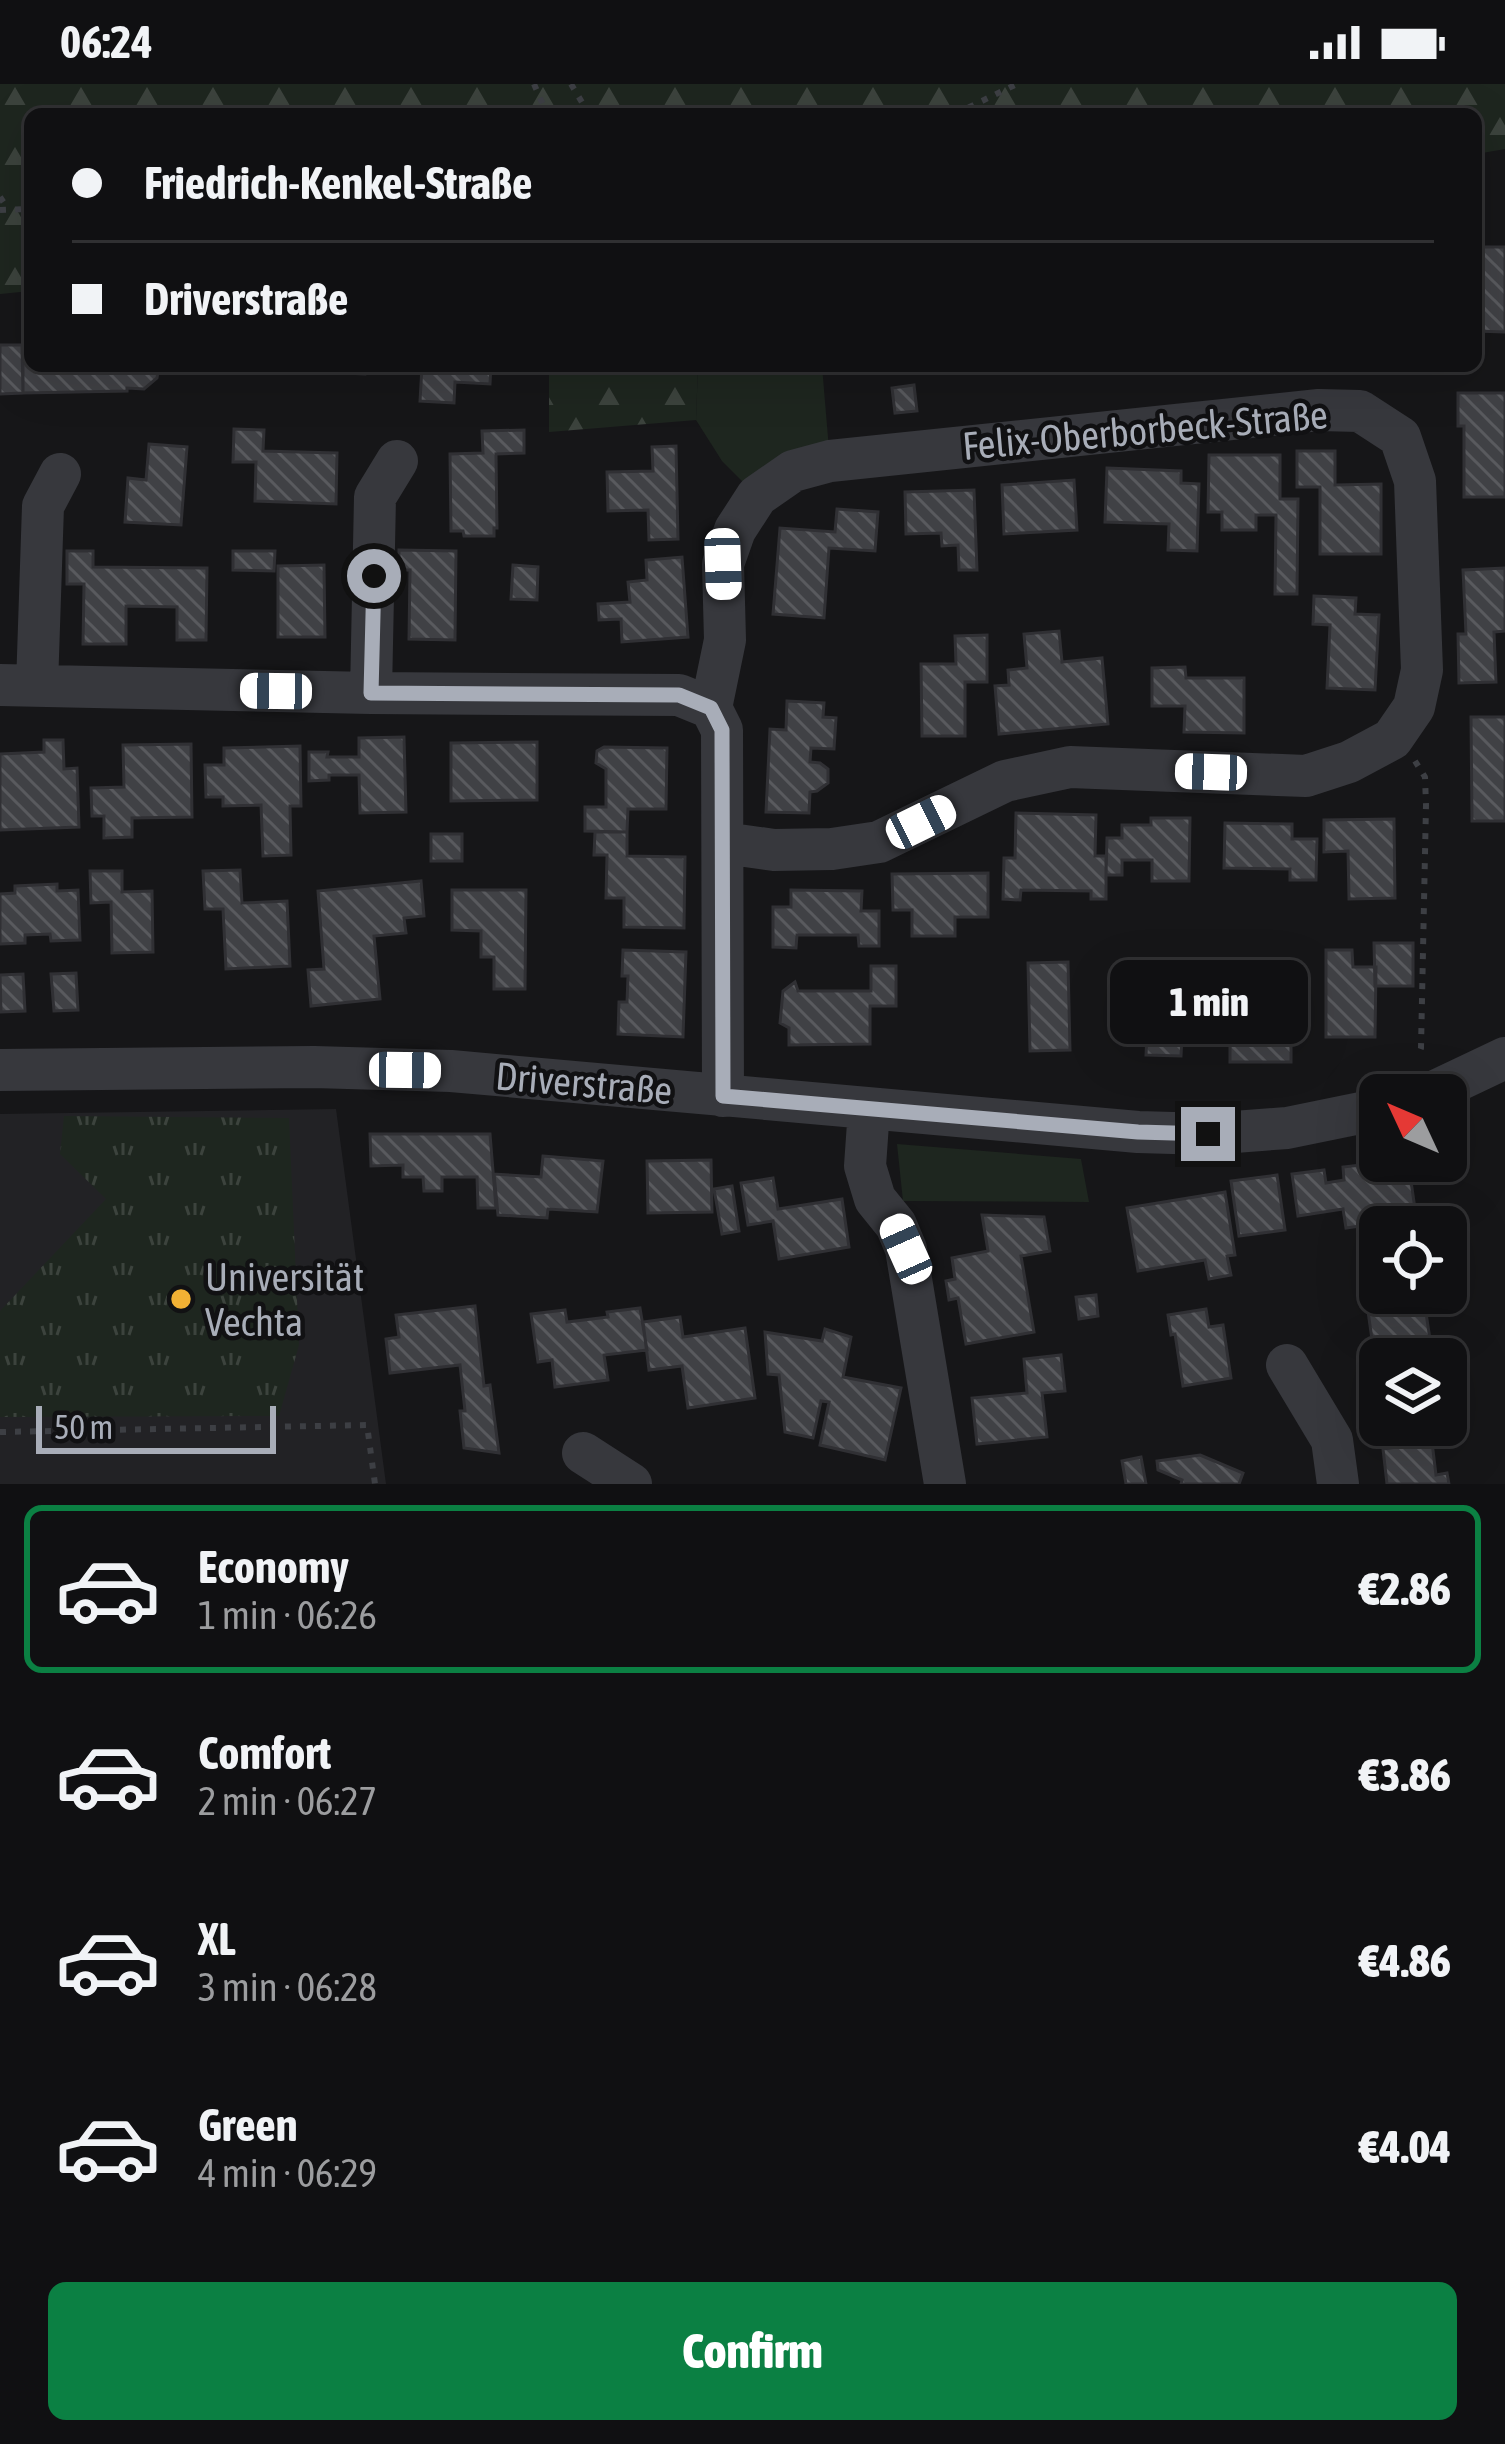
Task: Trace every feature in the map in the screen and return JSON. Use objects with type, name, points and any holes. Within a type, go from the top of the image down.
[{"type":"street","name":"Felix-Oberborbeck-Straße","points":[[711,708],[725,640],[723,564],[735,530],[757,496],[793,471],[830,461],[923,451],[1319,410],[1360,411],[1400,437],[1415,481],[1422,670],[1414,706],[1392,739]]},
{"type":"street","points":[[371,693],[375,497],[397,460]]},
{"type":"street","points":[[60,474],[44,506],[19,686],[679,695],[711,708],[722,730],[723,1096]]},
{"type":"street","points":[[724,843],[774,850],[879,842],[1005,782],[1070,767],[1306,776],[1348,762],[1392,739]]},
{"type":"street","points":[[1442,1074],[1505,1058]]},
{"type":"street","name":"Driverstraße","points":[[0,1070],[452,1070],[1138,1132],[1208,1134],[1287,1128],[1359,1113]]},
{"type":"street","points":[[869,1108],[865,1166],[875,1199],[896,1226],[906,1249],[944,1484]]},
{"type":"street","points":[[1287,1365],[1332,1440],[1338,1484]]},
{"type":"street","points":[[583,1453],[632,1484]]},
{"type":"path","points":[[967,108],[1016,84]]},
{"type":"path","points":[[0,196],[4,210]]},
{"type":"path","points":[[1392,739],[1410,753],[1425,777],[1422,1074]]},
{"type":"path","points":[[0,1432],[367,1425],[375,1484]]},
{"type":"shaded area","name":"Universität Vechta","points":[[336,1109],[386,1484],[0,1484],[0,1114]]},
{"type":"green space","points":[[0,84],[1505,84],[1505,149],[1482,153],[1482,108],[24,108],[24,292],[0,294]]},
{"type":"green space","points":[[549,372],[698,372],[696,420],[549,432]]},
{"type":"green space","points":[[698,372],[823,372],[830,461],[757,496],[722,461],[696,420]]},
{"type":"green space","points":[[64,1116],[289,1118],[299,1345],[279,1416],[0,1417],[0,1311],[106,1199],[60,1154]]},
{"type":"green space","points":[[897,1144],[1081,1159],[1089,1202],[903,1201]]},
{"type":"building","points":[[1482,247],[1505,247],[1505,332],[1482,331]]},
{"type":"building","points":[[0,345],[22,345],[23,393],[0,394]]},
{"type":"building","points":[[23,349],[24,372],[158,372],[144,389],[23,393]]},
{"type":"building","points":[[422,372],[491,372],[490,384],[455,382],[454,403],[420,401]]},
{"type":"building","points":[[914,385],[917,411],[895,413],[892,388]]},
{"type":"building","points":[[1458,393],[1505,393],[1505,497],[1464,497],[1464,426],[1458,426]]},
{"type":"building","points":[[234,429],[264,430],[263,451],[337,453],[336,504],[255,501],[256,462],[233,462]]},
{"type":"building","points":[[524,430],[524,453],[496,454],[494,536],[451,531],[450,454],[483,453],[482,431]]},
{"type":"building","points":[[149,444],[187,447],[181,525],[125,522],[128,478],[146,480]]},
{"type":"building","points":[[676,446],[678,539],[649,540],[648,510],[608,511],[607,472],[653,471],[652,447]]},
{"type":"building","points":[[1297,451],[1335,451],[1335,485],[1381,484],[1381,554],[1320,554],[1320,487],[1297,487]]},
{"type":"building","points":[[1209,455],[1280,455],[1280,499],[1298,499],[1297,594],[1275,594],[1276,515],[1256,515],[1256,530],[1222,530],[1222,512],[1208,512]]},
{"type":"building","points":[[1107,468],[1181,471],[1181,483],[1199,484],[1197,551],[1168,550],[1169,524],[1105,522]]},
{"type":"building","points":[[1074,480],[1077,530],[1004,534],[1002,485]]},
{"type":"building","points":[[974,490],[977,570],[959,570],[958,545],[942,546],[941,533],[906,534],[905,492]]},
{"type":"building","points":[[837,509],[878,512],[875,551],[829,548],[824,618],[773,614],[780,528],[835,532]]},
{"type":"building","points":[[399,550],[456,551],[455,640],[409,639],[410,570],[399,570]]},
{"type":"building","points":[[67,551],[93,551],[93,567],[207,568],[206,640],[177,640],[177,607],[126,606],[126,644],[83,644],[84,584],[67,584]]},
{"type":"building","points":[[233,551],[275,551],[274,571],[233,570]]},
{"type":"building","points":[[682,557],[688,637],[622,642],[621,619],[599,620],[598,604],[630,602],[628,582],[647,580],[646,560]]},
{"type":"building","points":[[324,565],[325,637],[278,637],[278,566]]},
{"type":"building","points":[[513,565],[538,567],[537,600],[511,599]]},
{"type":"building","points":[[1505,568],[1505,631],[1494,632],[1496,682],[1459,683],[1458,634],[1466,634],[1463,570]]},
{"type":"building","points":[[1314,596],[1356,598],[1355,614],[1379,615],[1375,690],[1327,688],[1330,625],[1313,624]]},
{"type":"building","points":[[1059,631],[1062,662],[1102,658],[1108,724],[999,734],[995,686],[1009,685],[1008,670],[1027,668],[1024,634]]},
{"type":"building","points":[[987,635],[987,682],[965,682],[965,736],[922,736],[921,664],[956,664],[955,636]]},
{"type":"building","points":[[1185,667],[1186,678],[1244,678],[1244,733],[1184,732],[1185,706],[1152,706],[1152,668]]},
{"type":"building","points":[[787,701],[824,703],[823,717],[836,718],[834,749],[811,748],[810,762],[828,769],[828,783],[810,792],[809,813],[766,812],[770,729],[786,730]]},
{"type":"building","points":[[1471,717],[1505,717],[1505,821],[1472,821]]},
{"type":"building","points":[[404,737],[406,812],[360,813],[359,775],[309,781],[309,752],[359,757],[359,738]]},
{"type":"building","points":[[44,740],[63,740],[64,769],[77,768],[79,827],[0,830],[0,754],[44,752]]},
{"type":"building","points":[[537,742],[537,800],[451,801],[451,743]]},
{"type":"building","points":[[191,744],[192,817],[132,818],[132,837],[104,838],[104,816],[92,816],[91,788],[124,787],[123,745]]},
{"type":"building","points":[[300,746],[301,806],[290,806],[291,855],[263,856],[261,805],[223,806],[223,797],[206,797],[205,765],[224,765],[224,748]]},
{"type":"building","points":[[604,747],[667,748],[666,809],[628,809],[627,832],[585,831],[585,807],[606,807],[606,769],[596,763],[597,751]]},
{"type":"building","points":[[1016,813],[1096,815],[1095,856],[1106,856],[1106,899],[1091,899],[1091,891],[1021,890],[1020,900],[1003,899],[1004,858],[1015,858]]},
{"type":"building","points":[[1151,818],[1190,818],[1189,881],[1152,881],[1152,860],[1122,860],[1122,875],[1106,875],[1107,838],[1122,838],[1122,825],[1151,825]]},
{"type":"building","points":[[1394,819],[1395,898],[1349,899],[1348,851],[1324,852],[1324,820]]},
{"type":"building","points":[[1225,823],[1292,824],[1292,839],[1317,839],[1316,880],[1290,880],[1290,869],[1224,868]]},
{"type":"building","points":[[595,832],[627,832],[627,856],[685,857],[684,928],[624,927],[624,898],[606,898],[607,855],[594,855]]},
{"type":"building","points":[[431,834],[462,834],[462,861],[431,861]]},
{"type":"building","points":[[240,870],[242,903],[287,901],[290,966],[226,969],[223,909],[205,909],[203,871]]},
{"type":"building","points":[[90,871],[122,871],[122,892],[152,891],[153,952],[112,953],[111,902],[91,903]]},
{"type":"building","points":[[988,873],[988,917],[955,917],[955,936],[912,936],[912,910],[893,910],[892,874]]},
{"type":"building","points":[[421,881],[424,916],[404,918],[406,933],[374,936],[380,999],[311,1006],[308,970],[324,969],[318,891]]},
{"type":"building","points":[[57,884],[57,891],[78,890],[80,940],[51,941],[50,934],[25,935],[25,943],[0,944],[0,894],[15,893],[15,886]]},
{"type":"building","points":[[452,890],[526,890],[525,989],[494,989],[494,957],[481,957],[481,931],[452,930]]},
{"type":"building","points":[[791,890],[862,891],[861,911],[879,911],[879,946],[859,946],[858,935],[797,935],[796,948],[773,947],[773,907],[791,907]]},
{"type":"building","points":[[1374,943],[1413,943],[1413,986],[1375,986]]},
{"type":"building","points":[[623,950],[686,952],[683,1037],[618,1034],[619,1002],[627,1002]]},
{"type":"building","points":[[1326,950],[1352,950],[1353,967],[1376,967],[1375,1037],[1326,1037]]},
{"type":"building","points":[[1068,962],[1070,1050],[1030,1051],[1028,963]]},
{"type":"building","points":[[871,966],[896,966],[896,1006],[870,1006],[870,1044],[789,1045],[789,1028],[780,1023],[783,991],[795,982],[798,991],[871,991]]},
{"type":"building","points":[[76,973],[78,1010],[54,1011],[51,974]]},
{"type":"building","points":[[1177,973],[1212,974],[1211,1018],[1183,1018],[1181,1056],[1146,1055],[1147,1034],[1137,1033],[1139,988],[1177,989]]},
{"type":"building","points":[[23,974],[25,1011],[1,1012],[0,975]]},
{"type":"building","points":[[1211,992],[1231,993],[1231,1009],[1291,1009],[1291,1062],[1230,1062],[1230,1032],[1211,1033]]},
{"type":"building","points":[[370,1134],[490,1134],[496,1208],[478,1208],[477,1177],[442,1177],[442,1191],[424,1191],[423,1177],[403,1177],[403,1165],[371,1166]]},
{"type":"building","points":[[543,1156],[603,1161],[597,1212],[548,1209],[547,1218],[498,1215],[494,1174],[541,1177]]},
{"type":"building","points":[[711,1160],[712,1212],[648,1213],[647,1161]]},
{"type":"building","points":[[1359,1165],[1359,1182],[1411,1182],[1415,1206],[1359,1206],[1359,1226],[1346,1228],[1343,1209],[1298,1216],[1292,1174],[1324,1170],[1326,1183],[1344,1180],[1343,1167]]},
{"type":"building","points":[[1277,1175],[1285,1230],[1239,1236],[1231,1181]]},
{"type":"building","points":[[773,1178],[778,1209],[842,1199],[849,1247],[779,1259],[773,1221],[748,1225],[741,1183]]},
{"type":"building","points":[[732,1186],[739,1231],[722,1234],[714,1189]]},
{"type":"building","points":[[1225,1192],[1235,1255],[1227,1256],[1231,1275],[1209,1279],[1205,1260],[1138,1271],[1127,1208]]},
{"type":"building","points":[[982,1215],[1044,1217],[1050,1251],[1021,1256],[1034,1332],[966,1344],[958,1298],[949,1300],[946,1281],[955,1279],[952,1258],[988,1251]]},
{"type":"building","points":[[1096,1295],[1098,1316],[1079,1319],[1076,1297]]},
{"type":"building","points":[[475,1306],[484,1386],[490,1385],[499,1453],[464,1448],[460,1365],[390,1373],[386,1339],[399,1337],[396,1315]]},
{"type":"building","points":[[640,1308],[647,1350],[604,1355],[608,1380],[555,1387],[552,1360],[538,1362],[531,1314],[565,1310],[567,1322]]},
{"type":"building","points":[[1206,1309],[1209,1327],[1223,1325],[1231,1378],[1183,1386],[1168,1315]]},
{"type":"building","points":[[1368,1314],[1426,1314],[1430,1338],[1372,1338]]},
{"type":"building","points":[[680,1317],[683,1337],[745,1328],[755,1398],[688,1408],[682,1366],[649,1370],[643,1322]]},
{"type":"building","points":[[825,1329],[851,1337],[843,1377],[901,1388],[885,1460],[820,1445],[829,1402],[821,1401],[813,1438],[785,1432],[779,1375],[768,1374],[765,1332],[822,1341]]},
{"type":"building","points":[[1061,1355],[1065,1391],[1042,1393],[1047,1437],[977,1444],[972,1398],[1027,1393],[1024,1359]]},
{"type":"building","points":[[1432,1446],[1436,1475],[1447,1473],[1449,1484],[1387,1484],[1383,1449]]},
{"type":"building","points":[[1200,1455],[1243,1473],[1239,1484],[1181,1484],[1182,1480],[1158,1470],[1157,1461]]},
{"type":"building","points":[[1141,1457],[1146,1484],[1126,1484],[1122,1461]]},
{"type":"place","name":"Universität Vechta","points":[[181,1299]]},
{"type":"route","points":[[374,576],[371,693],[679,695],[711,708],[722,730],[723,1096],[1208,1134]]}]
